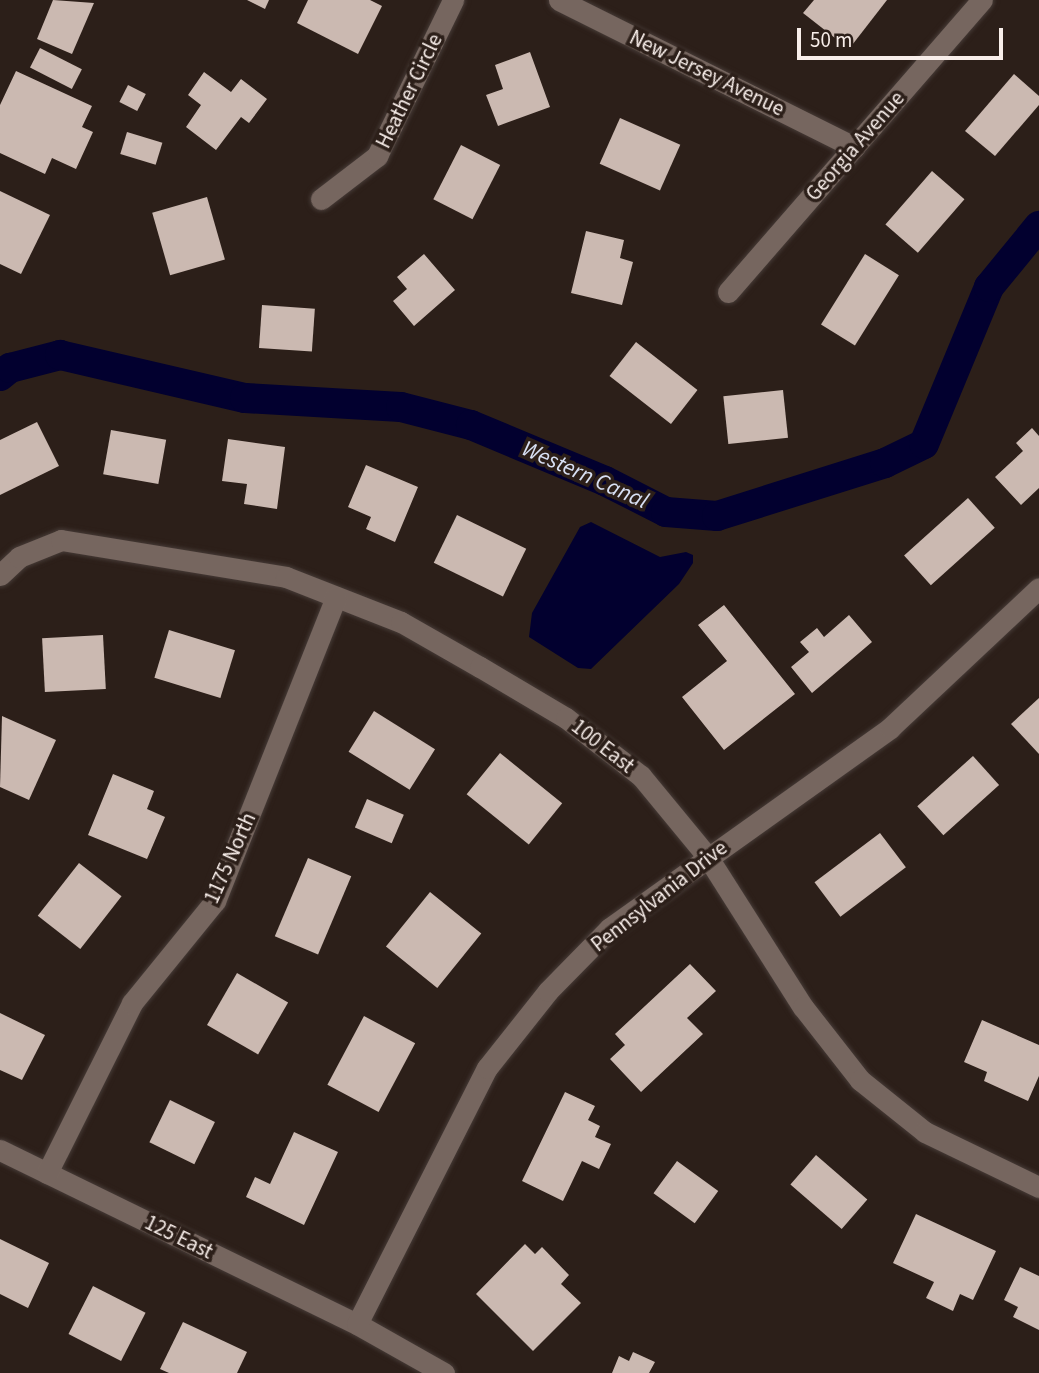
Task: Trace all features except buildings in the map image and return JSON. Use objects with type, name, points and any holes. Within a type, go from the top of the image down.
[{"type":"street","name":"Heather Circle","points":[[321,199],[377,156],[453,0]]},
{"type":"street","name":"New Jersey Avenue","points":[[559,0],[854,147]]},
{"type":"street","name":"Georgia Avenue","points":[[728,292],[982,0]]},
{"type":"street","name":"100 East","points":[[0,575],[19,557],[61,540],[286,577],[401,622],[566,718],[642,776],[706,856],[803,1007],[860,1080],[925,1132],[1039,1186]]},
{"type":"street","name":"Pennsylvania Drive","points":[[357,1324],[487,1068],[548,991],[610,928],[706,856],[890,728],[1039,588]]},
{"type":"street","name":"1175 North","points":[[47,1173],[132,1003],[215,901],[337,597]]},
{"type":"street","name":"125 East","points":[[0,1150],[357,1324],[444,1373]]},
{"type":"shaded area","points":[[591,522],[660,557],[686,552],[693,555],[693,563],[679,584],[591,669],[578,668],[529,637],[532,613],[580,527]]},
{"type":"waterway","name":"Western Canal","points":[[0,376],[10,368],[60,355],[245,398],[401,407],[471,425],[605,481],[666,512],[717,516],[885,463],[924,444],[989,287],[1039,226]]}]
